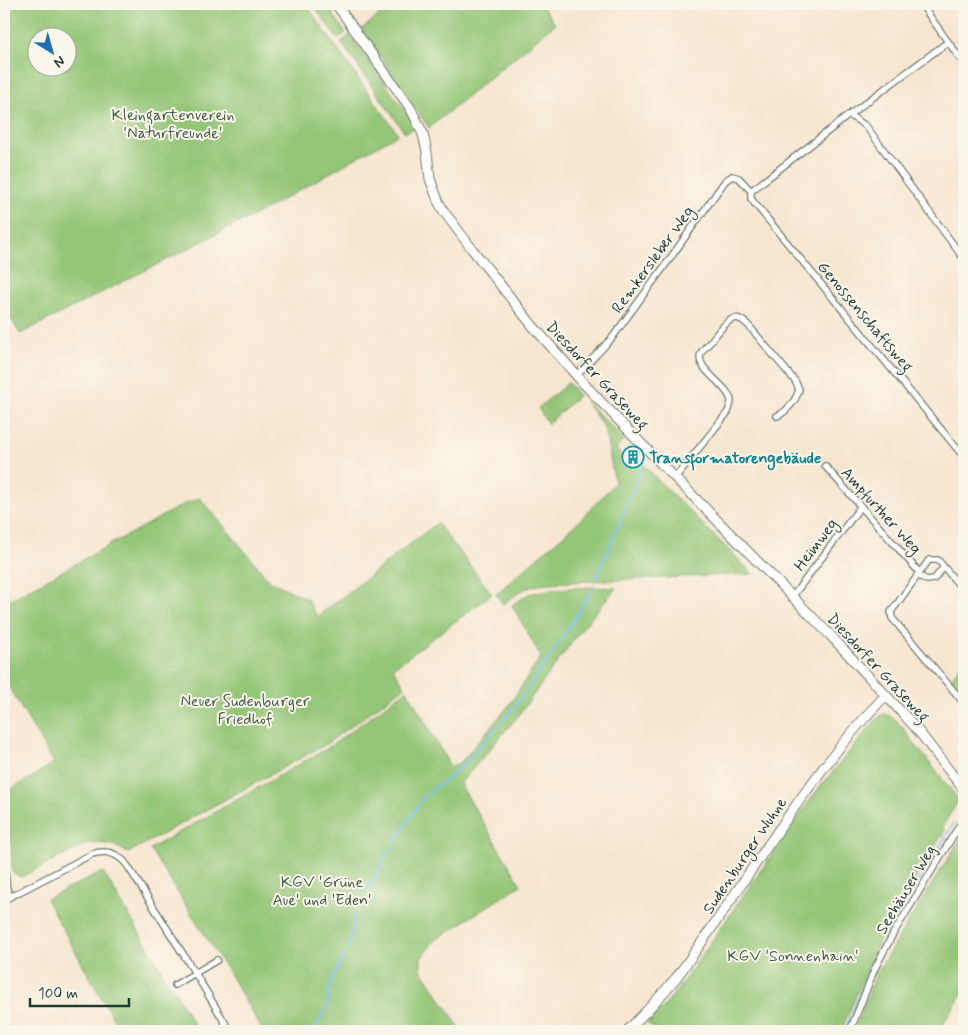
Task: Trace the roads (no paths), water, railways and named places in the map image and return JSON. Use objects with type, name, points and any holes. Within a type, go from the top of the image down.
[{"type":"main road","name":"Diesdorfer Graseweg","points":[[336,4],[411,109],[425,140],[429,172],[437,200],[532,325],[629,431],[886,695],[920,733],[964,790]]},
{"type":"main road","name":"Sudenburger Wuhne","points":[[627,1031],[681,971],[806,791],[864,717],[886,695]]},
{"type":"street","points":[[921,4],[964,64]]},
{"type":"street","points":[[751,191],[948,42]]},
{"type":"street","points":[[848,116],[866,126],[964,259]]},
{"type":"street","name":"Remkersleber Weg","points":[[577,376],[612,338],[725,181],[732,176],[738,178],[751,191]]},
{"type":"street","name":"Genossenschaftsweg","points":[[751,191],[751,199],[964,457]]},
{"type":"street","points":[[675,478],[728,412],[731,401],[727,392],[703,366],[700,360],[702,353],[725,324],[732,319],[742,320],[749,326],[795,381],[799,389],[797,396],[782,414],[777,416]]},
{"type":"street","name":"Ampfurther Weg","points":[[825,466],[918,573]]},
{"type":"street","name":"Heimweg","points":[[792,598],[861,506]]},
{"type":"street","points":[[964,591],[938,560],[929,560],[891,612],[892,618],[964,703]]},
{"type":"street","points":[[918,573],[927,580],[934,579],[944,567]]},
{"type":"street","name":"Seehäuser Weg","points":[[850,1031],[875,968],[893,934],[964,818]]},
{"type":"street","points":[[4,865],[7,899],[95,853],[110,853],[123,859],[230,1031]]},
{"type":"street","points":[[175,985],[217,960]]},
{"type":"waterway","points":[[596,580],[642,467]]},
{"type":"waterway","points":[[429,793],[459,769],[509,714],[567,631],[593,588]]},
{"type":"waterway","points":[[394,843],[425,795]]},
{"type":"waterway","points":[[845,1031],[870,969],[891,928],[953,824]]},
{"type":"waterway","points":[[367,890],[391,847]]},
{"type":"waterway","points":[[348,949],[358,902],[362,894]]},
{"type":"waterway","points":[[313,1030],[322,1017],[328,1003],[330,984],[343,956]]},
{"type":"place","name":"Transformatorengebäude","points":[[633,457]]},
{"type":"park label","name":"Kleingartenverein 'Naturfreunde'","points":[[173,123]]},
{"type":"park label","name":"Neuer Sudenburger Friedhof","points":[[245,709]]},
{"type":"park label","name":"KGV 'Grüne Aue' und 'Eden'","points":[[322,890]]},
{"type":"park label","name":"KGV 'Sonnenhain'","points":[[793,955]]}]
